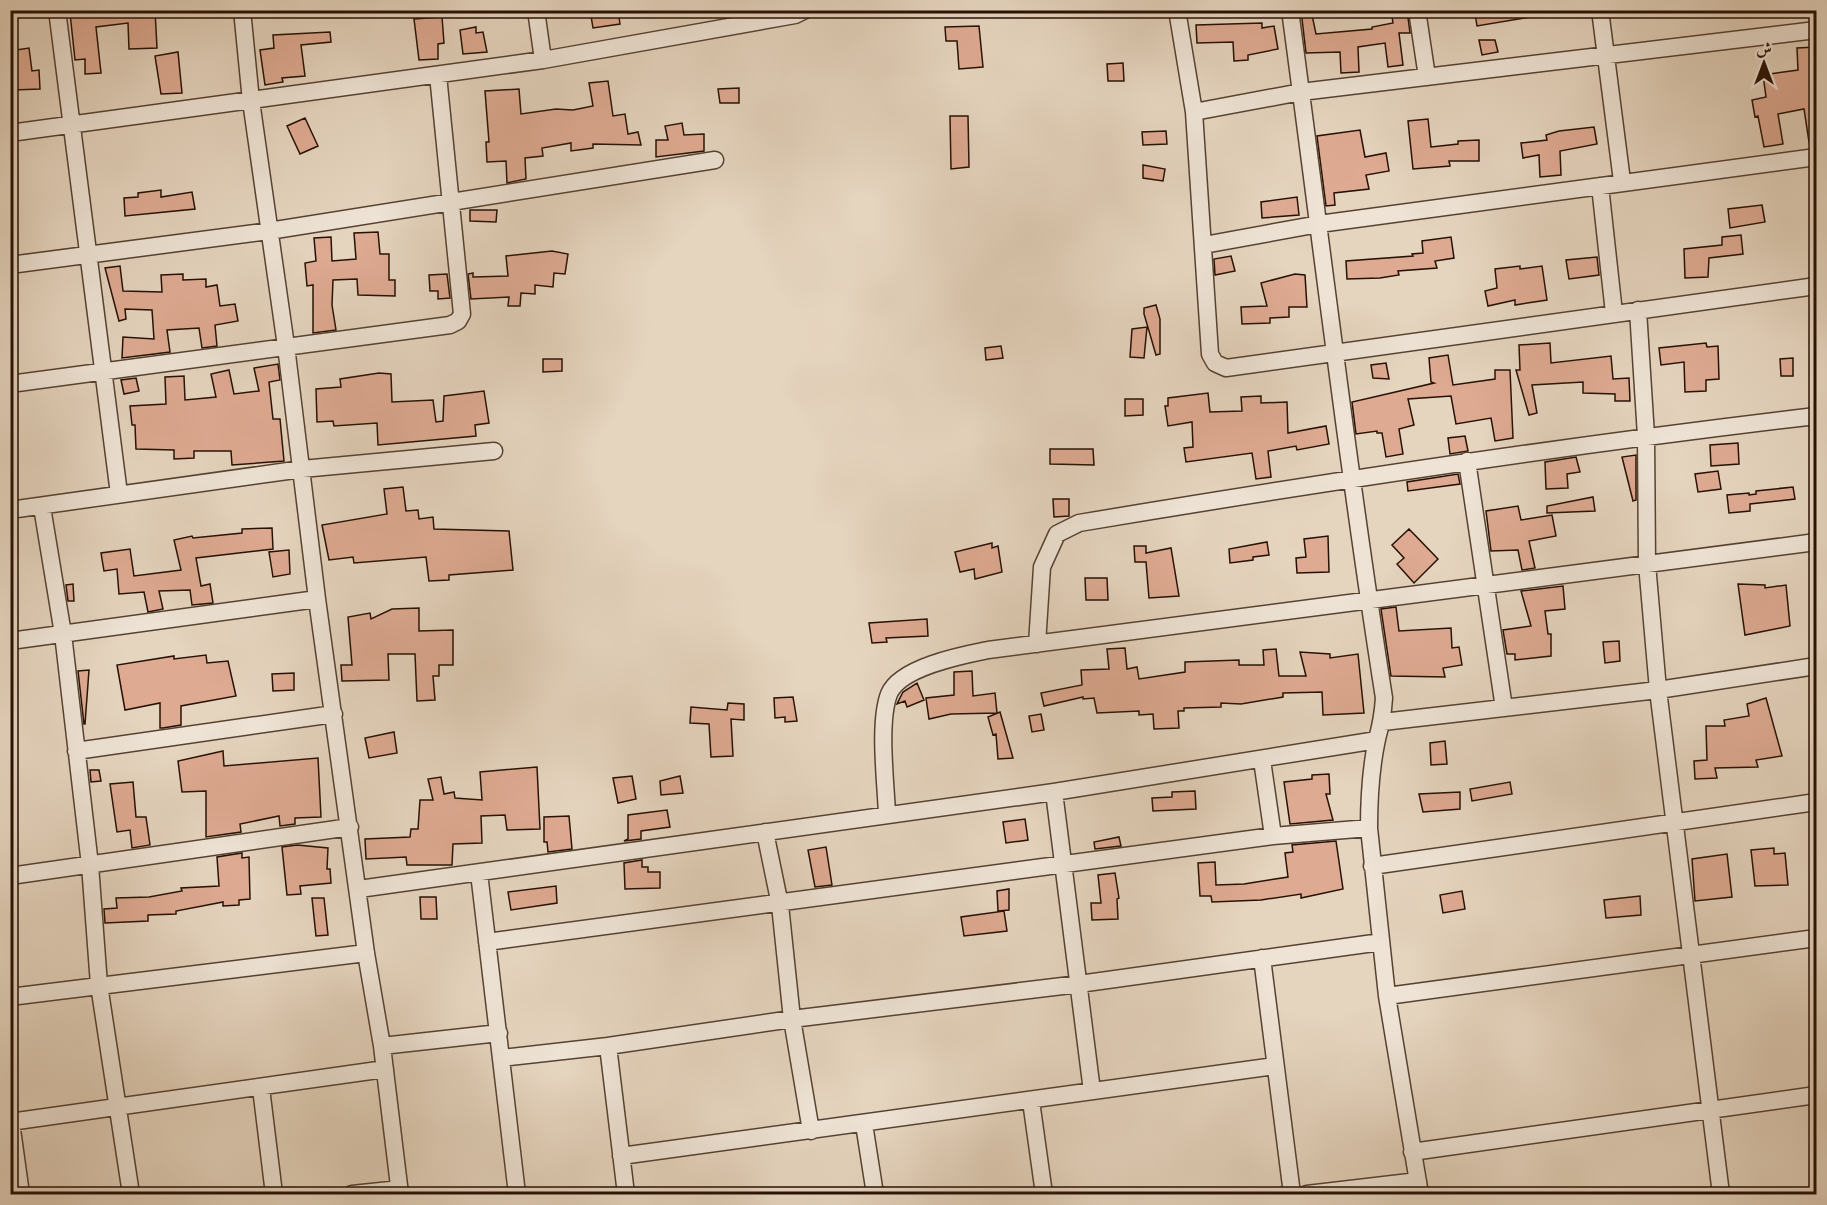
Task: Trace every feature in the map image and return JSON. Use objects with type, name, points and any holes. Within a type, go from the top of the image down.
[{"type":"street","points":[[57,10],[118,494]]},
{"type":"street","points":[[242,10],[251,101],[286,346],[317,599],[359,889],[366,953],[382,1046],[400,1192],[352,1194]]},
{"type":"street","points":[[537,10],[543,60]]},
{"type":"street","points":[[10,133],[543,60],[795,15],[806,10]]},
{"type":"street","points":[[1177,10],[1194,112],[1210,354],[1215,363],[1226,368],[1333,351],[1816,286]]},
{"type":"street","points":[[1290,10],[1350,478],[1384,698],[1383,722],[1377,740],[1369,828],[1388,996],[1419,1188],[1307,1194]]},
{"type":"street","points":[[1417,10],[1427,77]]},
{"type":"street","points":[[1600,10],[1622,182]]},
{"type":"street","points":[[1194,112],[1301,92],[1607,57],[1816,30]]},
{"type":"street","points":[[10,384],[450,325],[459,321],[462,314],[438,75]]},
{"type":"street","points":[[1204,245],[1319,224],[1816,157]]},
{"type":"street","points":[[10,265],[269,231],[715,160]]},
{"type":"street","points":[[1600,186],[1614,313]]},
{"type":"street","points":[[1638,310],[1646,436],[1647,564],[1658,690],[1721,1194]]},
{"type":"street","points":[[1037,644],[1042,567],[1057,534],[1079,523],[1467,461],[1646,436],[1816,416]]},
{"type":"street","points":[[10,510],[302,469],[494,451]]},
{"type":"street","points":[[1467,461],[1504,708]]},
{"type":"street","points":[[42,507],[63,634],[90,865],[99,985],[131,1194]]},
{"type":"street","points":[[886,815],[884,742],[890,693],[902,680],[951,657],[1369,602],[1485,584],[1816,542]]},
{"type":"street","points":[[10,641],[317,599]]},
{"type":"street","points":[[1383,722],[1658,690],[1816,666]]},
{"type":"street","points":[[76,752],[334,714]]},
{"type":"street","points":[[359,889],[1054,792],[1377,740]]},
{"type":"street","points":[[1262,760],[1273,836]]},
{"type":"street","points":[[1054,792],[1092,1091]]},
{"type":"street","points":[[1372,866],[1816,802]]},
{"type":"street","points":[[10,876],[350,827]]},
{"type":"street","points":[[487,942],[780,904],[1064,863],[1273,836],[1369,828]]},
{"type":"street","points":[[765,832],[780,904],[792,1019],[811,1131]]},
{"type":"street","points":[[479,873],[517,1194]]},
{"type":"street","points":[[1388,996],[1690,953],[1816,938]]},
{"type":"street","points":[[501,1058],[1079,984],[1381,942]]},
{"type":"street","points":[[10,997],[366,953]]},
{"type":"street","points":[[1262,958],[1292,1194]]},
{"type":"street","points":[[382,1046],[499,1033]]},
{"type":"street","points":[[608,1046],[626,1194]]},
{"type":"street","points":[[621,1156],[1275,1066]]},
{"type":"street","points":[[21,1194],[11,1122],[116,1105],[261,1088],[385,1069]]},
{"type":"street","points":[[261,1088],[274,1194]]},
{"type":"street","points":[[1412,1152],[1710,1108],[1816,1095]]},
{"type":"street","points":[[1031,1101],[1044,1194]]},
{"type":"street","points":[[864,1124],[875,1194]]},
{"type":"building","points":[[155,10],[157,48],[129,49],[128,23],[96,27],[101,73],[85,74],[85,59],[75,60],[70,13]]},
{"type":"building","points":[[590,10],[618,10],[620,24],[593,28]]},
{"type":"building","points":[[1301,10],[1311,10],[1316,34],[1372,29],[1372,27],[1393,23],[1391,10],[1407,10],[1410,33],[1399,33],[1403,65],[1388,67],[1385,43],[1358,47],[1359,72],[1341,73],[1340,52],[1306,53]]},
{"type":"building","points":[[1530,10],[1530,17],[1477,26],[1475,13]]},
{"type":"building","points":[[442,17],[444,43],[438,44],[438,59],[419,60],[414,19]]},
{"type":"building","points":[[1262,23],[1262,28],[1274,26],[1278,49],[1248,55],[1248,60],[1234,61],[1233,42],[1197,43],[1196,25]]},
{"type":"building","points":[[979,26],[983,67],[959,69],[957,41],[946,41],[945,27]]},
{"type":"building","points":[[476,27],[476,33],[483,32],[487,52],[463,54],[460,30]]},
{"type":"building","points":[[330,32],[331,42],[301,45],[305,76],[282,78],[283,82],[265,85],[260,50],[274,48],[273,35]]},
{"type":"building","points":[[1479,40],[1495,40],[1498,52],[1482,55]]},
{"type":"building","points":[[1816,47],[1816,141],[1809,142],[1804,109],[1778,114],[1783,144],[1764,147],[1758,116],[1755,117],[1752,100],[1766,97],[1763,75],[1798,70],[1797,48]]},
{"type":"building","points":[[29,48],[32,71],[39,70],[40,89],[13,90],[10,51]]},
{"type":"building","points":[[178,52],[182,93],[161,94],[155,56]]},
{"type":"building","points":[[1123,63],[1124,81],[1108,81],[1107,64]]},
{"type":"building","points":[[608,81],[613,116],[625,114],[628,134],[638,132],[641,145],[593,144],[593,148],[571,151],[571,143],[542,148],[543,156],[525,158],[526,179],[507,183],[506,161],[487,162],[486,142],[489,142],[485,91],[519,89],[521,114],[556,109],[573,110],[593,106],[589,83]]},
{"type":"building","points":[[739,88],[739,103],[720,103],[718,89]]},
{"type":"building","points":[[950,116],[968,116],[969,167],[951,169]]},
{"type":"building","points":[[305,118],[318,146],[300,154],[287,126]]},
{"type":"building","points":[[1428,119],[1431,147],[1458,144],[1458,141],[1479,140],[1479,161],[1449,161],[1450,166],[1413,169],[1408,121]]},
{"type":"building","points":[[682,123],[684,135],[704,134],[704,151],[656,157],[656,140],[668,140],[665,126]]},
{"type":"building","points":[[1594,127],[1597,144],[1560,151],[1561,175],[1540,177],[1539,155],[1523,158],[1521,143],[1547,140],[1546,135],[1559,131]]},
{"type":"building","points":[[1360,130],[1365,157],[1386,153],[1389,171],[1366,175],[1369,189],[1334,193],[1335,205],[1326,206],[1317,136]]},
{"type":"building","points":[[1166,131],[1167,144],[1143,145],[1142,132]]},
{"type":"building","points":[[1143,165],[1165,169],[1163,181],[1143,178]]},
{"type":"building","points":[[161,190],[161,197],[192,192],[195,209],[125,216],[124,198],[138,197],[138,193]]},
{"type":"building","points":[[1297,197],[1299,215],[1262,218],[1261,202]]},
{"type":"building","points":[[1762,205],[1765,222],[1730,228],[1728,209]]},
{"type":"building","points":[[470,210],[497,210],[496,222],[470,221]]},
{"type":"building","points":[[378,232],[380,254],[389,254],[389,280],[395,280],[395,296],[358,295],[357,279],[333,280],[332,305],[336,330],[313,333],[313,285],[307,286],[305,263],[316,261],[314,238],[331,237],[332,261],[356,259],[354,233]]},
{"type":"building","points":[[1741,235],[1743,254],[1709,258],[1708,277],[1685,278],[1684,249],[1722,245],[1722,237]]},
{"type":"building","points":[[1451,237],[1454,258],[1435,261],[1437,268],[1398,271],[1399,275],[1380,278],[1347,279],[1346,261],[1413,256],[1412,254],[1423,253],[1422,241]]},
{"type":"building","points":[[552,251],[568,254],[565,274],[554,273],[553,287],[535,285],[535,294],[521,293],[520,306],[508,306],[509,297],[471,299],[468,274],[473,273],[473,277],[508,276],[506,256]]},
{"type":"building","points":[[1231,256],[1235,271],[1215,275],[1214,259]]},
{"type":"building","points":[[1597,257],[1599,275],[1569,279],[1566,260]]},
{"type":"building","points":[[120,266],[123,291],[162,292],[161,275],[183,274],[183,280],[206,279],[206,287],[217,285],[220,306],[235,304],[238,321],[215,325],[217,346],[202,348],[199,328],[167,330],[170,352],[122,358],[123,337],[154,339],[152,310],[125,309],[126,319],[119,321],[105,268]]},
{"type":"building","points":[[1520,266],[1520,269],[1542,266],[1547,300],[1515,305],[1515,300],[1488,306],[1485,291],[1497,288],[1495,269]]},
{"type":"building","points":[[447,274],[450,298],[438,299],[438,291],[430,291],[429,275]]},
{"type":"building","points":[[1295,274],[1305,275],[1307,307],[1289,307],[1289,317],[1270,318],[1270,323],[1242,324],[1241,307],[1267,306],[1261,283]]},
{"type":"building","points":[[1156,305],[1160,319],[1160,354],[1156,355],[1144,308]]},
{"type":"building","points":[[1147,327],[1144,358],[1130,357],[1132,329]]},
{"type":"building","points":[[1550,343],[1551,363],[1611,356],[1613,379],[1629,378],[1630,401],[1615,401],[1615,394],[1583,393],[1583,382],[1532,385],[1537,413],[1529,415],[1516,370],[1520,370],[1519,345]]},
{"type":"building","points":[[1706,343],[1707,347],[1718,346],[1719,379],[1706,380],[1706,391],[1685,392],[1684,362],[1661,365],[1659,348]]},
{"type":"building","points":[[1001,346],[1003,358],[986,360],[985,348]]},
{"type":"building","points":[[1448,355],[1453,385],[1495,379],[1495,370],[1510,370],[1513,438],[1495,441],[1491,418],[1456,424],[1451,396],[1408,399],[1414,425],[1399,429],[1403,454],[1386,457],[1382,433],[1377,433],[1377,431],[1356,434],[1352,402],[1434,383],[1431,382],[1429,358]]},
{"type":"building","points":[[1793,358],[1793,376],[1781,376],[1780,359]]},
{"type":"building","points":[[543,359],[562,359],[562,371],[543,372]]},
{"type":"building","points":[[1386,363],[1389,379],[1373,378],[1371,365]]},
{"type":"building","points":[[278,364],[280,380],[269,382],[273,419],[280,419],[284,461],[232,465],[231,451],[194,451],[194,458],[174,459],[174,450],[136,449],[135,425],[132,425],[130,406],[166,404],[165,377],[184,376],[185,400],[216,397],[211,374],[229,370],[234,394],[259,391],[254,368]]},
{"type":"building","points":[[379,373],[391,374],[392,402],[433,400],[436,422],[443,421],[444,396],[484,391],[489,423],[475,425],[476,436],[378,445],[377,423],[334,426],[333,421],[317,422],[316,389],[341,387],[340,379]]},
{"type":"building","points":[[136,378],[139,391],[124,394],[121,380]]},
{"type":"building","points":[[1208,393],[1210,412],[1242,411],[1241,397],[1261,396],[1261,403],[1287,402],[1288,433],[1326,426],[1329,444],[1297,450],[1296,446],[1268,451],[1271,477],[1256,479],[1252,453],[1186,462],[1184,448],[1193,447],[1192,422],[1168,426],[1165,406],[1168,406],[1168,398]]},
{"type":"building","points":[[1125,399],[1143,399],[1143,415],[1125,416]]},
{"type":"building","points":[[1465,436],[1468,451],[1450,454],[1448,438]]},
{"type":"building","points":[[1738,443],[1739,464],[1711,466],[1710,445]]},
{"type":"building","points":[[1050,449],[1093,449],[1094,465],[1050,464]]},
{"type":"building","points":[[1636,455],[1636,500],[1633,501],[1622,457]]},
{"type":"building","points":[[1576,457],[1580,472],[1567,474],[1568,488],[1546,489],[1545,462]]},
{"type":"building","points":[[1718,471],[1721,489],[1698,492],[1695,474]]},
{"type":"building","points":[[1458,474],[1460,484],[1408,491],[1407,482]]},
{"type":"building","points":[[403,487],[406,511],[418,510],[419,519],[433,517],[434,529],[509,531],[513,570],[449,575],[449,580],[429,581],[426,557],[354,563],[353,557],[329,560],[322,525],[387,514],[384,489]]},
{"type":"building","points":[[1793,487],[1795,499],[1750,504],[1750,511],[1729,513],[1727,495],[1749,493],[1749,495],[1756,494],[1756,491]]},
{"type":"building","points":[[1593,497],[1595,511],[1547,513],[1547,506]]},
{"type":"building","points":[[1053,499],[1069,499],[1069,516],[1054,517]]},
{"type":"building","points":[[1518,506],[1521,520],[1552,515],[1556,536],[1529,541],[1535,568],[1522,570],[1518,550],[1491,551],[1486,511]]},
{"type":"building","points":[[272,528],[273,549],[196,558],[201,586],[210,584],[213,603],[192,605],[190,590],[159,591],[163,609],[148,612],[144,592],[119,594],[117,569],[104,571],[101,553],[130,549],[134,576],[181,570],[174,540],[192,536],[193,538],[242,533],[242,529]]},
{"type":"building","points":[[1409,529],[1438,559],[1414,583],[1397,564],[1404,558],[1392,545]]},
{"type":"building","points":[[1328,536],[1329,572],[1297,573],[1296,558],[1306,557],[1304,539]]},
{"type":"building","points":[[1267,542],[1269,555],[1230,563],[1229,549]]},
{"type":"building","points":[[992,543],[992,548],[998,546],[1002,572],[975,579],[974,569],[960,572],[955,552]]},
{"type":"building","points":[[1134,546],[1146,546],[1146,553],[1171,548],[1179,596],[1149,598],[1146,562],[1135,562]]},
{"type":"building","points":[[289,550],[290,574],[273,577],[269,552]]},
{"type":"building","points":[[1085,578],[1107,578],[1108,600],[1086,600]]},
{"type":"building","points":[[73,584],[74,601],[68,601],[66,585]]},
{"type":"building","points":[[1738,584],[1765,585],[1765,588],[1786,585],[1790,626],[1745,635]]},
{"type":"building","points":[[1563,586],[1565,609],[1545,611],[1548,634],[1551,634],[1551,656],[1515,660],[1515,654],[1507,654],[1503,630],[1531,626],[1521,591]]},
{"type":"building","points":[[1396,607],[1399,631],[1451,628],[1452,648],[1459,647],[1462,665],[1443,668],[1445,677],[1391,676],[1381,609]]},
{"type":"building","points":[[419,608],[419,631],[453,630],[453,665],[439,665],[439,676],[433,676],[435,700],[417,701],[415,654],[388,654],[389,680],[342,681],[341,665],[352,665],[348,617],[370,613],[371,619],[392,609]]},
{"type":"building","points":[[927,619],[928,636],[886,638],[887,642],[872,643],[869,623]]},
{"type":"building","points":[[1619,641],[1620,661],[1605,663],[1603,642]]},
{"type":"building","points":[[1125,648],[1127,669],[1137,667],[1139,679],[1185,672],[1185,662],[1239,660],[1239,665],[1264,665],[1263,650],[1276,649],[1279,676],[1306,676],[1300,652],[1330,654],[1330,658],[1358,654],[1364,713],[1323,715],[1322,692],[1283,693],[1283,697],[1241,704],[1221,703],[1221,707],[1184,708],[1184,711],[1178,711],[1179,728],[1154,729],[1153,714],[1139,715],[1139,711],[1097,713],[1094,698],[1083,699],[1083,697],[1044,706],[1041,693],[1082,685],[1081,670],[1109,669],[1107,649]]},
{"type":"building","points":[[206,655],[207,663],[228,661],[236,696],[181,706],[181,725],[163,728],[160,728],[160,703],[125,710],[117,665],[174,656],[174,659]]},
{"type":"building","points":[[89,670],[85,724],[84,724],[78,671]]},
{"type":"building","points":[[972,671],[973,696],[995,693],[997,713],[951,714],[929,719],[926,698],[954,695],[954,672]]},
{"type":"building","points":[[294,673],[294,690],[273,691],[272,674]]},
{"type":"building","points":[[917,683],[924,700],[907,707],[905,701],[897,704],[903,692]]},
{"type":"building","points":[[793,697],[797,721],[785,722],[785,717],[775,718],[774,698]]},
{"type":"building","points":[[1766,698],[1782,756],[1756,760],[1758,767],[1715,768],[1717,778],[1695,779],[1694,761],[1707,760],[1706,726],[1725,726],[1724,720],[1749,716],[1747,704]]},
{"type":"building","points":[[728,703],[744,704],[744,720],[731,719],[733,756],[711,757],[709,724],[690,723],[691,707],[727,710]]},
{"type":"building","points":[[1000,712],[1013,758],[998,759],[996,734],[993,735],[988,717]]},
{"type":"building","points":[[1041,714],[1044,730],[1032,732],[1029,716]]},
{"type":"building","points":[[394,732],[397,753],[369,758],[365,738]]},
{"type":"building","points":[[1445,741],[1447,764],[1431,765],[1430,743]]},
{"type":"building","points":[[223,751],[224,766],[318,758],[321,817],[295,818],[295,824],[280,826],[279,816],[240,824],[241,832],[206,837],[206,791],[182,792],[178,761]]},
{"type":"building","points":[[537,767],[540,829],[507,830],[505,815],[481,816],[482,843],[453,844],[452,865],[407,865],[406,857],[366,859],[365,839],[410,837],[411,829],[418,829],[420,800],[433,800],[428,779],[441,777],[444,794],[454,792],[455,798],[482,800],[480,772]]},
{"type":"building","points":[[90,770],[99,770],[101,781],[91,782]]},
{"type":"building","points":[[1329,774],[1330,794],[1326,794],[1333,820],[1290,824],[1284,782],[1312,779],[1312,775]]},
{"type":"building","points":[[632,776],[636,799],[618,803],[613,778]]},
{"type":"building","points":[[680,776],[683,793],[661,795],[660,781]]},
{"type":"building","points":[[133,782],[136,817],[146,817],[150,845],[132,848],[130,830],[117,832],[110,784]]},
{"type":"building","points":[[1510,782],[1512,794],[1472,801],[1470,789]]},
{"type":"building","points":[[1195,791],[1196,809],[1153,811],[1152,798],[1172,797],[1172,792]]},
{"type":"building","points":[[1460,792],[1460,809],[1423,812],[1419,794]]},
{"type":"building","points":[[667,810],[670,827],[641,831],[641,839],[624,841],[628,839],[628,815]]},
{"type":"building","points":[[569,816],[572,849],[548,852],[547,842],[544,842],[544,817]]},
{"type":"building","points":[[1025,819],[1028,840],[1006,843],[1003,822]]},
{"type":"building","points":[[1119,837],[1121,846],[1095,849],[1094,842]]},
{"type":"building","points":[[1336,841],[1343,889],[1301,898],[1301,894],[1261,900],[1212,902],[1211,896],[1200,896],[1198,863],[1215,862],[1216,885],[1244,884],[1288,877],[1285,853],[1293,852],[1292,845]]},
{"type":"building","points":[[297,845],[328,848],[327,869],[330,869],[331,883],[300,886],[301,894],[287,895],[282,847]]},
{"type":"building","points":[[826,847],[832,885],[815,887],[808,850]]},
{"type":"building","points":[[1774,848],[1774,854],[1785,853],[1788,885],[1755,886],[1751,850]]},
{"type":"building","points":[[242,853],[242,858],[249,857],[250,899],[239,900],[239,905],[223,906],[223,902],[176,911],[176,914],[148,915],[148,921],[105,923],[104,909],[117,908],[116,898],[149,897],[182,891],[181,888],[219,886],[217,857]]},
{"type":"building","points":[[1727,854],[1732,897],[1695,901],[1692,859]]},
{"type":"building","points":[[642,860],[642,867],[648,867],[648,872],[660,872],[660,888],[625,889],[624,863]]},
{"type":"building","points":[[1115,873],[1119,898],[1117,899],[1118,919],[1092,920],[1091,903],[1101,903],[1098,875]]},
{"type":"building","points":[[556,886],[557,903],[511,910],[508,892]]},
{"type":"building","points":[[1009,889],[1009,910],[998,911],[997,891]]},
{"type":"building","points":[[1462,891],[1465,909],[1443,913],[1440,895]]},
{"type":"building","points":[[1640,896],[1641,915],[1606,918],[1604,900]]},
{"type":"building","points":[[420,897],[436,897],[437,919],[421,919]]},
{"type":"building","points":[[312,898],[324,898],[328,935],[316,936]]},
{"type":"building","points":[[1004,911],[1007,931],[964,936],[961,917]]}]
